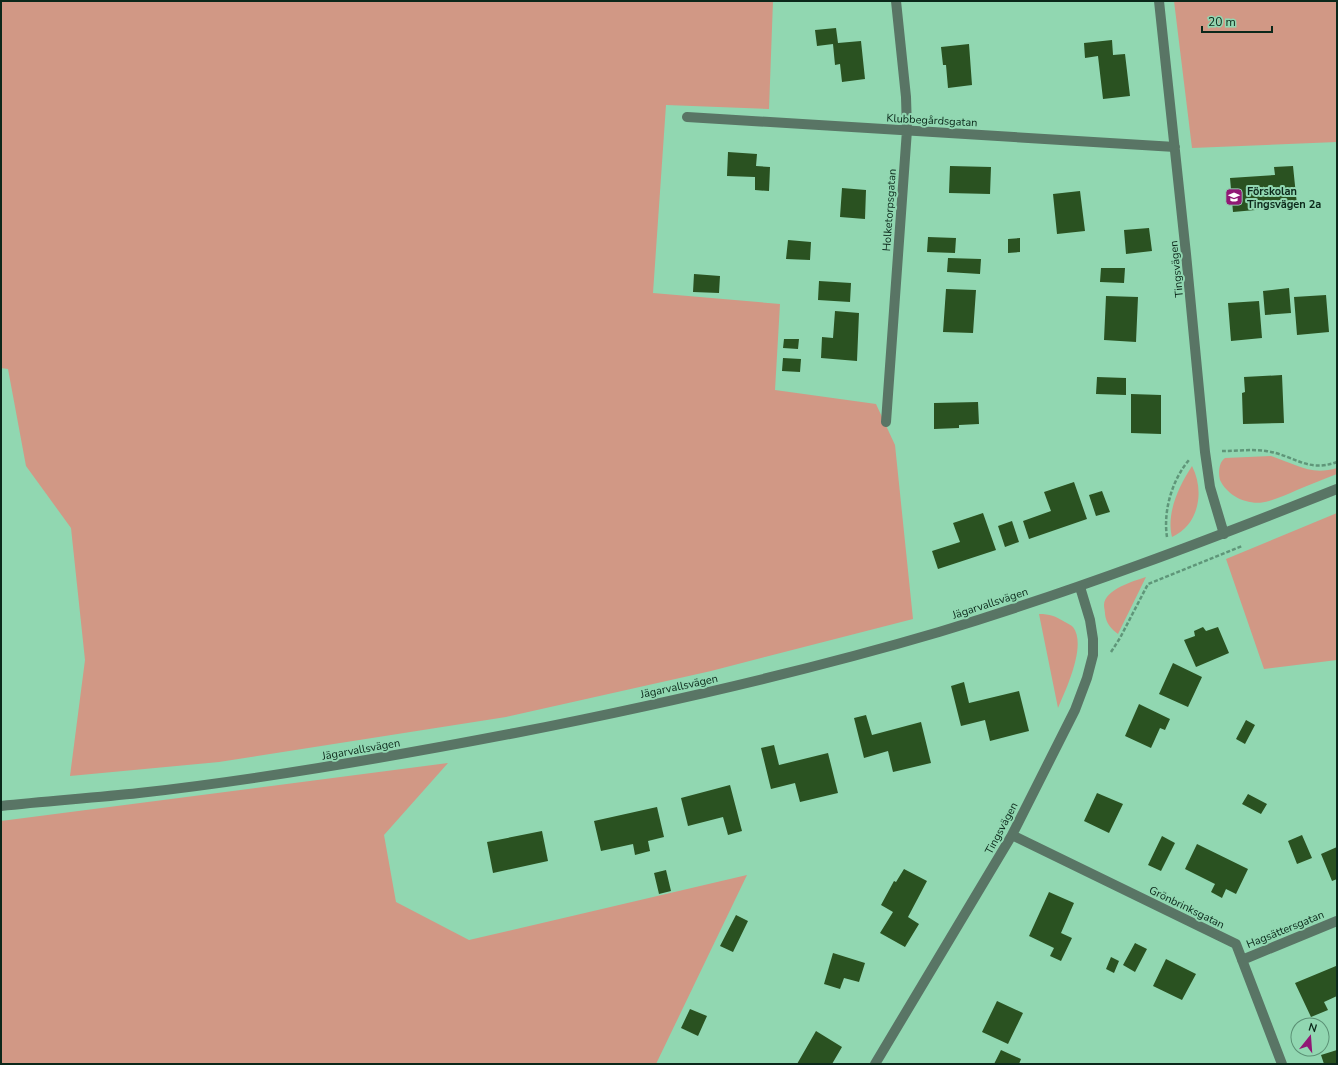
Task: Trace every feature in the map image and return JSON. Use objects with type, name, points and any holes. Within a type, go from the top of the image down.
[{"type":"street","name":"Holketorpsgatan","points":[[886,422],[907,130],[906,97],[896,1]]},
{"type":"street","name":"Tingsvägen","points":[[1159,1],[1205,452],[1210,487],[1224,534]]},
{"type":"street","name":"Klubbegårdsgatan","points":[[687,117],[1175,147]]},
{"type":"street","name":"Jägarvallsvägen","points":[[1,806],[139,793],[290,773],[429,749],[591,718],[712,692],[844,659],[939,632],[1080,587],[1224,534],[1337,489]]},
{"type":"street","name":"Tingsvägen","points":[[875,1064],[1012,835],[1074,710],[1087,678],[1093,656],[1094,639],[1080,587]]},
{"type":"street","name":"Grönbrinksgatan","points":[[1012,835],[1236,944],[1282,1064]]},
{"type":"street","name":"Hagsättersgatan","points":[[1242,960],[1337,921]]},
{"type":"path","points":[[1109,653],[1120,638],[1148,584],[1179,571]]},
{"type":"shaded area","points":[[1,1],[773,1],[769,109],[666,105],[653,293],[780,304],[775,390],[876,404],[895,445],[913,619],[711,671],[506,717],[219,762],[70,776],[85,660],[71,528],[26,466],[8,369],[1,368]]},
{"type":"shaded area","points":[[1174,1],[1337,1],[1337,142],[1192,148]]},
{"type":"shaded area","points":[[1271,456],[1311,470],[1319,471],[1337,468],[1337,474],[1262,503],[1254,503],[1234,496],[1228,491],[1220,480],[1219,474],[1221,462],[1225,458]]},
{"type":"shaded area","points":[[1192,466],[1198,486],[1199,496],[1197,506],[1194,516],[1188,524],[1181,532],[1172,537],[1172,509],[1178,491]]},
{"type":"shaded area","points":[[1337,513],[1337,660],[1264,669],[1226,559]]},
{"type":"shaded area","points":[[1146,577],[1118,634],[1111,628],[1106,620],[1104,606],[1106,599],[1109,594],[1121,586]]},
{"type":"shaded area","points":[[1039,614],[1049,615],[1061,620],[1073,627],[1077,635],[1077,656],[1066,690],[1058,708]]},
{"type":"shaded area","points":[[448,763],[384,835],[396,902],[469,940],[747,875],[656,1064],[1,1064],[1,821]]},
{"type":"building","points":[[836,28],[838,43],[861,41],[865,79],[842,82],[840,64],[835,65],[833,44],[817,46],[815,30]]},
{"type":"building","points":[[1112,40],[1113,55],[1125,54],[1130,96],[1103,99],[1098,56],[1085,58],[1084,43]]},
{"type":"building","points":[[969,44],[972,85],[948,88],[946,65],[943,65],[941,47]]},
{"type":"building","points":[[728,152],[757,154],[756,166],[770,167],[769,191],[755,190],[755,177],[727,176]]},
{"type":"building","points":[[950,166],[991,167],[990,194],[949,193]]},
{"type":"building","points":[[1293,166],[1297,205],[1233,212],[1230,178],[1275,175],[1274,167]]},
{"type":"building","points":[[842,188],[866,190],[865,219],[840,217]]},
{"type":"building","points":[[1080,191],[1085,231],[1057,234],[1053,194]]},
{"type":"building","points":[[1149,228],[1152,251],[1126,254],[1124,230]]},
{"type":"building","points":[[928,237],[956,238],[955,253],[927,252]]},
{"type":"building","points":[[1020,238],[1020,252],[1008,253],[1008,239]]},
{"type":"building","points":[[788,240],[811,242],[810,260],[786,259]]},
{"type":"building","points":[[948,258],[981,259],[980,274],[947,272]]},
{"type":"building","points":[[1101,268],[1125,268],[1124,283],[1100,282]]},
{"type":"building","points":[[694,274],[720,276],[719,293],[693,292]]},
{"type":"building","points":[[819,281],[851,283],[850,302],[818,300]]},
{"type":"building","points":[[1289,288],[1291,313],[1265,315],[1263,291]]},
{"type":"building","points":[[946,289],[976,290],[973,333],[943,332]]},
{"type":"building","points":[[1326,295],[1329,332],[1297,335],[1294,297]]},
{"type":"building","points":[[1106,296],[1138,297],[1136,342],[1104,340]]},
{"type":"building","points":[[1259,301],[1262,338],[1231,341],[1228,303]]},
{"type":"building","points":[[835,311],[859,313],[857,361],[821,358],[822,337],[833,338]]},
{"type":"building","points":[[784,339],[799,339],[798,349],[783,348]]},
{"type":"building","points":[[783,358],[801,359],[800,372],[782,371]]},
{"type":"building","points":[[1282,375],[1284,423],[1243,424],[1242,393],[1245,392],[1244,377]]},
{"type":"building","points":[[1097,377],[1126,378],[1126,395],[1096,394]]},
{"type":"building","points":[[1131,394],[1161,395],[1161,434],[1131,433]]},
{"type":"building","points":[[978,402],[979,424],[959,425],[959,428],[934,429],[934,403]]},
{"type":"building","points":[[1074,482],[1087,519],[1029,539],[1023,521],[1051,511],[1044,492]]},
{"type":"building","points":[[1102,491],[1110,512],[1096,516],[1089,495]]},
{"type":"building","points":[[983,513],[996,550],[938,569],[932,551],[960,542],[953,523]]},
{"type":"building","points":[[1012,521],[1019,542],[1005,547],[998,526]]},
{"type":"building","points":[[1203,627],[1206,631],[1218,627],[1229,653],[1196,667],[1184,640],[1195,636],[1194,631]]},
{"type":"building","points":[[1173,663],[1202,677],[1188,707],[1159,694]]},
{"type":"building","points":[[964,682],[969,703],[1019,691],[1029,731],[990,741],[985,720],[961,726],[951,686]]},
{"type":"building","points":[[1139,704],[1170,719],[1165,730],[1160,728],[1151,748],[1125,736]]},
{"type":"building","points":[[866,715],[872,735],[921,722],[931,763],[893,772],[888,751],[864,758],[854,718]]},
{"type":"building","points":[[1246,720],[1255,725],[1245,744],[1236,739]]},
{"type":"building","points":[[774,745],[779,765],[828,753],[838,793],[800,802],[795,783],[771,789],[761,748]]},
{"type":"building","points":[[730,785],[742,831],[728,835],[723,817],[688,826],[681,798]]},
{"type":"building","points":[[1097,793],[1123,804],[1109,833],[1084,821]]},
{"type":"building","points":[[1248,794],[1267,804],[1261,814],[1242,804]]},
{"type":"building","points":[[657,807],[664,837],[648,841],[650,851],[635,855],[633,844],[601,851],[594,821]]},
{"type":"building","points":[[542,831],[548,861],[493,873],[487,842]]},
{"type":"building","points":[[1302,835],[1312,858],[1297,864],[1288,841]]},
{"type":"building","points":[[1162,836],[1175,843],[1161,871],[1148,865]]},
{"type":"building","points":[[1197,844],[1248,869],[1236,894],[1226,889],[1222,898],[1211,892],[1215,884],[1185,869]]},
{"type":"building","points":[[1337,847],[1337,879],[1332,881],[1321,854]]},
{"type":"building","points":[[904,869],[927,881],[908,917],[919,924],[905,947],[880,933],[893,912],[881,905],[894,881],[896,882]]},
{"type":"building","points":[[666,870],[671,891],[659,894],[654,873]]},
{"type":"building","points":[[1049,892],[1074,903],[1061,933],[1072,938],[1061,961],[1050,956],[1054,948],[1029,936]]},
{"type":"building","points":[[736,915],[748,921],[733,952],[720,946]]},
{"type":"building","points":[[1135,943],[1147,949],[1135,972],[1123,965]]},
{"type":"building","points":[[833,953],[865,963],[859,982],[844,978],[840,989],[824,984]]},
{"type":"building","points":[[1111,957],[1119,961],[1114,973],[1106,969]]},
{"type":"building","points":[[1166,959],[1196,974],[1182,1000],[1153,986]]},
{"type":"building","points":[[1336,966],[1337,996],[1324,1002],[1328,1010],[1311,1017],[1295,983]]},
{"type":"building","points":[[997,1001],[1023,1013],[1008,1044],[982,1032]]},
{"type":"building","points":[[690,1009],[707,1016],[698,1036],[681,1028]]},
{"type":"building","points":[[816,1031],[842,1047],[832,1064],[797,1064]]},
{"type":"building","points":[[1001,1050],[1021,1059],[1019,1064],[994,1064]]},
{"type":"building","points":[[1337,1050],[1337,1064],[1324,1064],[1322,1057],[1330,1057],[1330,1052]]},
{"type":"place","name":"Förskolan Tingsvägen 2a","points":[[1234,197]]}]
